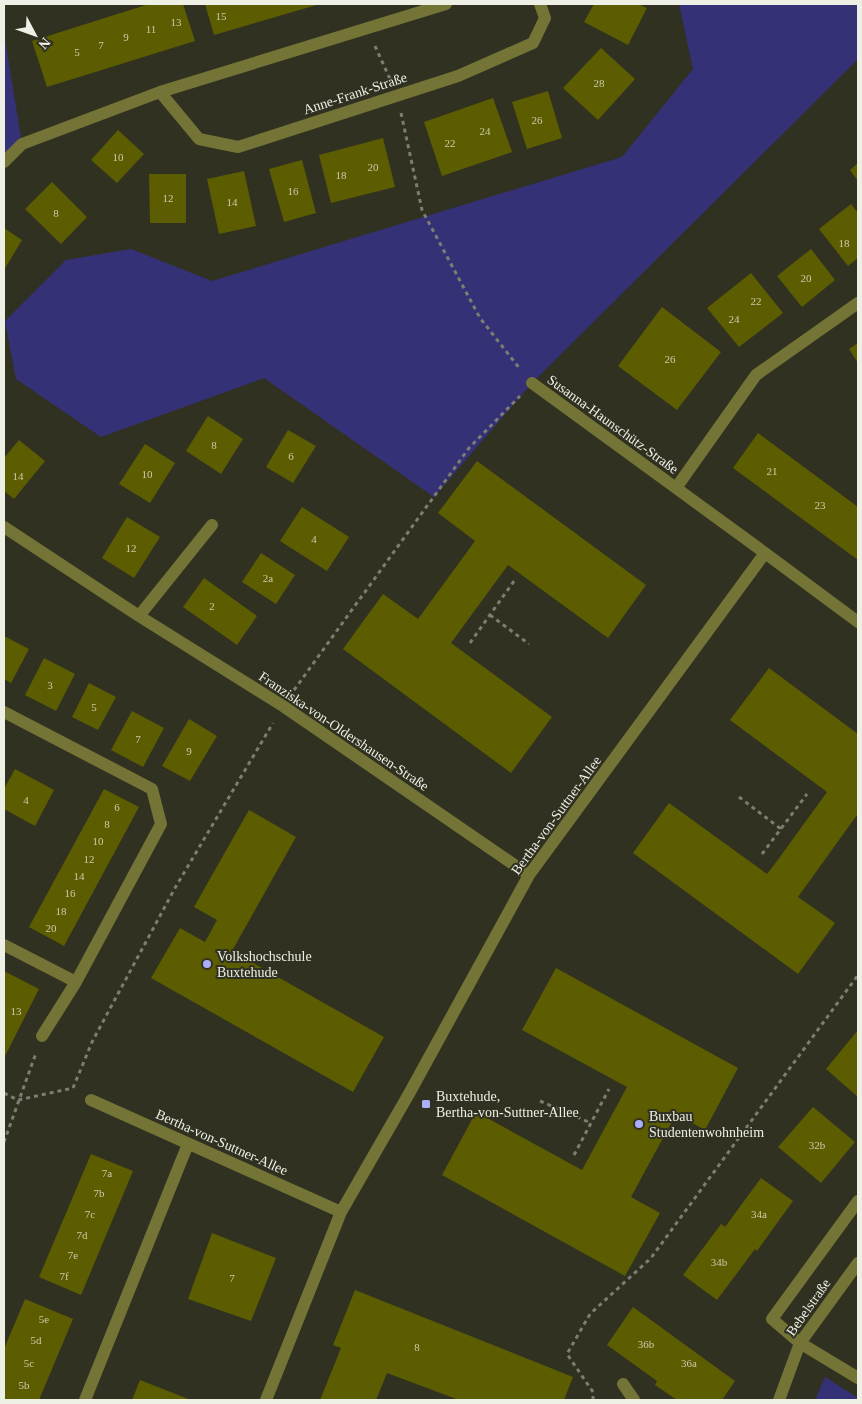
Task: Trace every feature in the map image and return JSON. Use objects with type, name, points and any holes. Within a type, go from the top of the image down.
[{"type":"street","points":[[4,162],[22,144],[160,92],[446,4]]},
{"type":"street","name":"Anne-Frank-Straße","points":[[160,92],[199,139],[238,147],[458,76],[533,43],[545,18],[540,4]]},
{"type":"street","name":"Susanna-Haunschütz-Straße","points":[[676,488],[756,375],[858,303]]},
{"type":"street","name":"Susanna-Haunschütz-Straße","points":[[532,383],[765,553]]},
{"type":"street","points":[[139,616],[212,525]]},
{"type":"street","name":"Franziska-von-Oldershausen-Straße","points":[[4,528],[139,616],[283,706],[529,875]]},
{"type":"street","points":[[765,553],[858,622]]},
{"type":"street","name":"Bertha-von-Suttner-Allee","points":[[266,1400],[341,1212],[410,1092],[529,875],[765,553]]},
{"type":"street","points":[[4,712],[152,790],[161,824],[76,982],[42,1036]]},
{"type":"street","points":[[4,945],[76,982]]},
{"type":"street","name":"Bertha-von-Suttner-Allee","points":[[91,1100],[341,1212]]},
{"type":"street","points":[[85,1400],[188,1144]]},
{"type":"street","points":[[858,1201],[772,1320],[800,1343],[858,1378]]},
{"type":"street","name":"Bebelstraße","points":[[779,1400],[800,1343],[858,1263]]},
{"type":"street","points":[[624,1384],[634,1400]]},
{"type":"path","points":[[4,1094],[18,1100],[73,1088],[92,1042],[175,888],[283,706],[469,448],[532,383],[480,318],[422,210]]},
{"type":"path","points":[[470,643],[514,581]]},
{"type":"path","points":[[490,615],[529,644]]},
{"type":"path","points":[[762,854],[807,794]]},
{"type":"path","points":[[739,797],[781,829]]},
{"type":"path","points":[[593,1400],[593,1392],[567,1354],[590,1314],[652,1258],[858,974]]},
{"type":"path","points":[[4,1142],[42,1036]]},
{"type":"path","points":[[574,1155],[610,1089]]},
{"type":"path","points":[[540,1101],[591,1123]]},
{"type":"shaded area","points":[[679,4],[858,4],[858,59],[532,383],[434,497],[264,378],[101,437],[16,379],[5,321],[66,260],[131,249],[212,281],[622,157],[693,69]]},
{"type":"shaded area","points":[[4,33],[22,144],[4,162]]},
{"type":"shaded area","points":[[825,1377],[858,1398],[858,1400],[815,1400]]},
{"type":"building","points":[[149,4],[183,4],[195,41],[47,87],[32,41]]},
{"type":"building","points":[[205,4],[320,4],[214,35]]},
{"type":"building","points":[[594,4],[638,4],[647,8],[628,45],[584,22]]},
{"type":"building","points":[[601,48],[635,79],[598,120],[563,88]]},
{"type":"building","points":[[548,91],[562,138],[527,149],[512,102]]},
{"type":"building","points":[[493,98],[512,152],[442,176],[424,122]]},
{"type":"building","points":[[118,130],[144,154],[117,183],[91,160]]},
{"type":"building","points":[[383,138],[395,187],[331,203],[319,155]]},
{"type":"building","points":[[302,160],[316,213],[284,222],[269,169]]},
{"type":"building","points":[[858,163],[858,181],[850,170]]},
{"type":"building","points":[[244,171],[256,226],[219,234],[207,179]]},
{"type":"building","points":[[149,174],[186,174],[186,223],[150,223]]},
{"type":"building","points":[[52,182],[87,217],[61,244],[25,209]]},
{"type":"building","points":[[851,204],[858,213],[858,258],[848,266],[819,229]]},
{"type":"building","points":[[4,228],[22,240],[4,270]]},
{"type":"building","points":[[811,249],[835,280],[802,307],[777,276]]},
{"type":"building","points":[[751,273],[783,313],[739,347],[707,308]]},
{"type":"building","points":[[662,307],[721,352],[677,410],[618,366]]},
{"type":"building","points":[[858,343],[858,363],[849,349]]},
{"type":"building","points":[[208,416],[243,439],[221,474],[186,451]]},
{"type":"building","points":[[288,430],[316,446],[293,483],[266,467]]},
{"type":"building","points":[[758,433],[858,507],[858,560],[733,468]]},
{"type":"building","points":[[19,440],[45,461],[14,499],[4,491],[4,458]]},
{"type":"building","points":[[145,444],[175,463],[150,503],[119,484]]},
{"type":"building","points":[[477,461],[646,585],[608,638],[508,565],[451,643],[552,717],[511,773],[343,649],[383,594],[418,619],[475,541],[438,513]]},
{"type":"building","points":[[302,507],[349,537],[327,571],[280,541]]},
{"type":"building","points":[[127,517],[160,537],[134,578],[102,558]]},
{"type":"building","points":[[261,553],[295,575],[276,604],[242,582]]},
{"type":"building","points":[[204,578],[257,616],[237,645],[183,607]]},
{"type":"building","points":[[4,636],[29,649],[11,683],[4,679]]},
{"type":"building","points":[[44,658],[75,674],[56,711],[25,695]]},
{"type":"building","points":[[769,668],[858,734],[858,816],[798,897],[835,923],[798,974],[633,853],[669,803],[767,874],[777,861],[827,792],[730,720]]},
{"type":"building","points":[[89,683],[116,697],[98,730],[72,717]]},
{"type":"building","points":[[132,711],[164,728],[143,767],[111,750]]},
{"type":"building","points":[[189,719],[217,736],[190,781],[162,766]]},
{"type":"building","points":[[15,769],[54,790],[35,826],[4,809],[4,789]]},
{"type":"building","points":[[104,789],[139,807],[64,946],[29,927]]},
{"type":"building","name":"Volkshochschule Buxtehude","points":[[249,810],[296,837],[232,951],[384,1037],[353,1092],[151,978],[180,928],[205,942],[217,920],[194,907]]},
{"type":"building","name":"Buxbau Studentenwohnheim","points":[[556,968],[738,1068],[705,1130],[676,1114],[631,1197],[660,1213],[625,1276],[442,1175],[476,1112],[582,1170],[627,1087],[522,1030]]},
{"type":"building","points":[[4,971],[39,989],[4,1058]]},
{"type":"building","points":[[858,1030],[858,1097],[826,1069]]},
{"type":"building","points":[[813,1107],[855,1142],[821,1183],[778,1147]]},
{"type":"building","points":[[91,1154],[133,1171],[81,1295],[39,1277]]},
{"type":"building","points":[[761,1178],[793,1201],[757,1251],[755,1249],[717,1300],[683,1275],[721,1224],[725,1227]]},
{"type":"building","points":[[212,1233],[276,1258],[251,1321],[188,1299]]},
{"type":"building","points":[[355,1290],[573,1377],[564,1400],[459,1400],[387,1373],[376,1400],[320,1400],[341,1348],[333,1345]]},
{"type":"building","points":[[25,1299],[73,1319],[39,1400],[4,1400],[4,1349]]},
{"type":"building","points":[[633,1307],[735,1381],[722,1400],[677,1400],[655,1385],[657,1381],[607,1345]]},
{"type":"building","points":[[140,1380],[191,1400],[132,1400]]},
{"type":"place","name":"Volkshochschule Buxtehude","points":[[207,964]]},
{"type":"place","name":"Buxtehude, Bertha-von-Suttner-Allee","points":[[426,1104]]},
{"type":"place","name":"Buxbau Studentenwohnheim","points":[[639,1124]]}]
